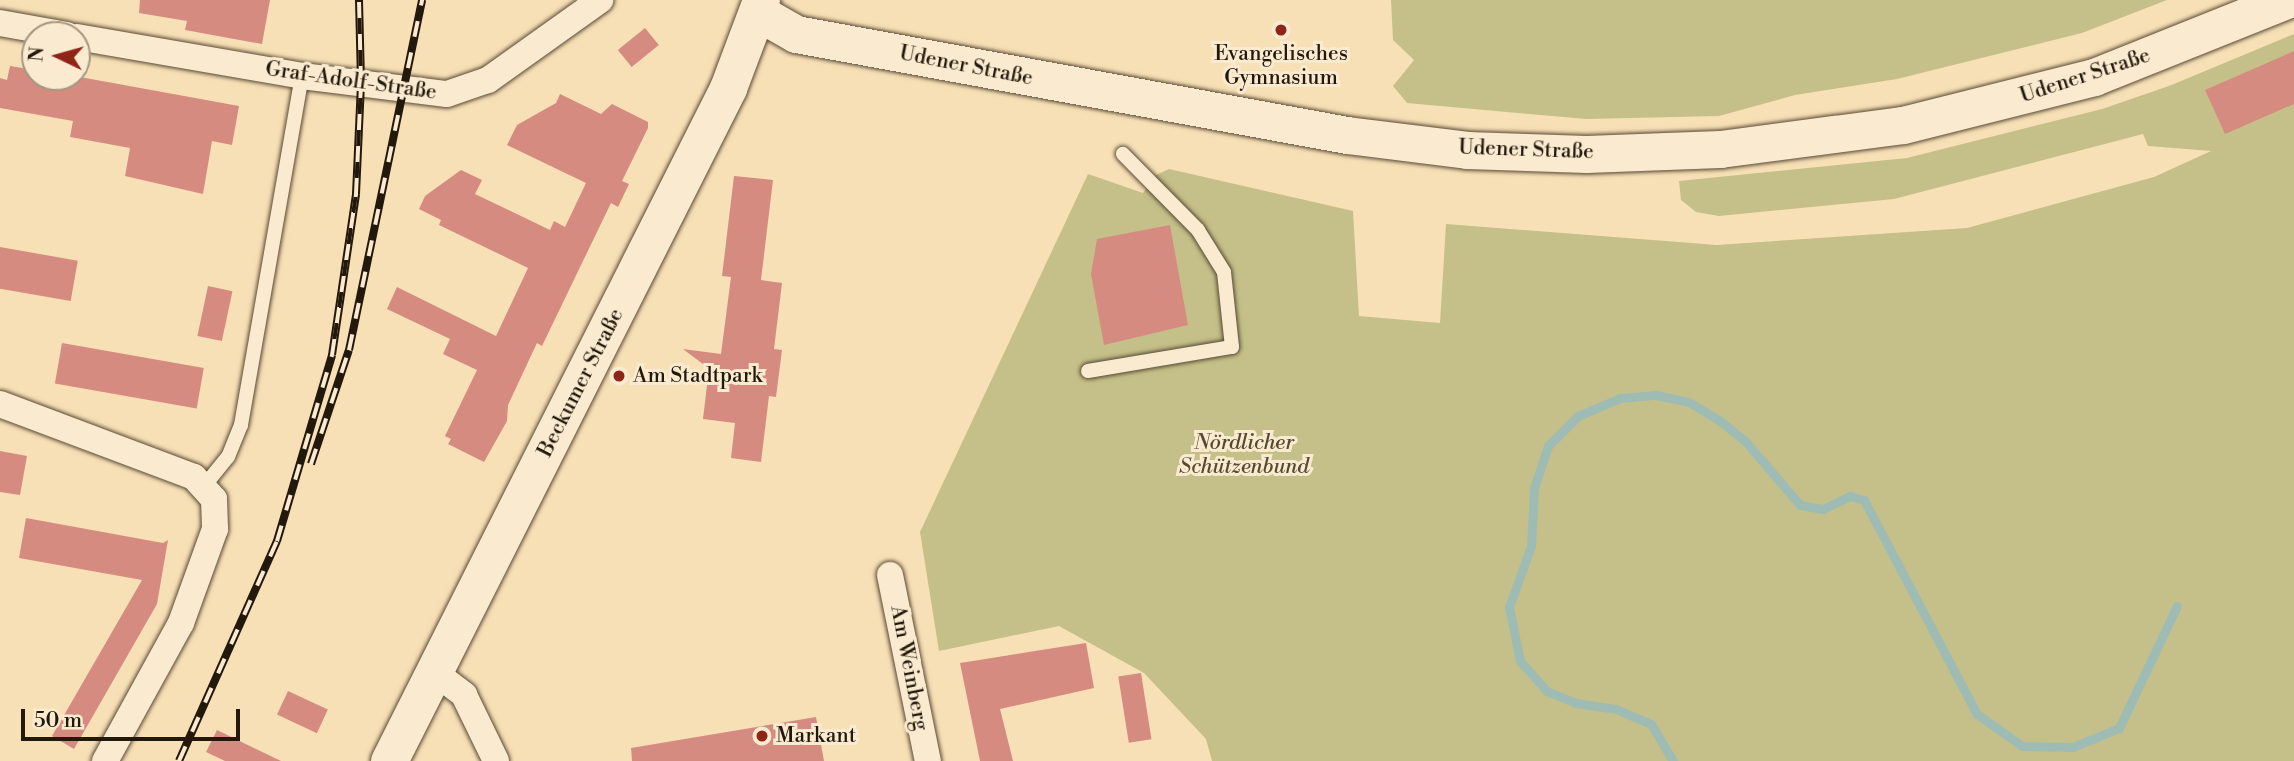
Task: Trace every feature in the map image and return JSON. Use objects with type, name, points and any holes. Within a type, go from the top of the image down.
[{"type":"main road","name":"Udener Straße","points":[[752,4],[796,34],[1347,135],[1467,150],[1586,154],[1720,149],[1903,125],[2094,77],[2287,0]]},
{"type":"main road","name":"Beckumer Straße","points":[[389,761],[722,100],[752,4]]},
{"type":"street","name":"Graf-Adolf-Straße","points":[[91,39],[302,76],[447,93],[488,80],[600,0]]},
{"type":"street","points":[[0,23],[21,27]]},
{"type":"street","points":[[0,404],[205,485],[214,499],[215,529],[186,612],[105,761]]},
{"type":"street","name":"Am Weinberg","points":[[890,575],[928,761]]},
{"type":"street","points":[[434,672],[464,695],[496,761]]},
{"type":"lane","points":[[205,485],[228,457],[241,425],[302,76]]},
{"type":"lane","points":[[1088,371],[1232,347],[1224,272],[1198,230],[1123,154]]},
{"type":"green space","points":[[1391,0],[2167,0],[2082,33],[1897,79],[1795,95],[1719,116],[1586,119],[1407,103],[1393,86],[1414,60],[1393,40]]},
{"type":"green space","name":"Nördlicher Schützenbund","points":[[2294,34],[2294,761],[1212,761],[1206,739],[1144,673],[1059,626],[939,651],[920,532],[1088,174],[1143,193],[1156,175],[1169,169],[1353,211],[1359,316],[1440,323],[1446,224],[1717,245],[1967,228],[2154,177],[2211,151],[2148,146],[2143,134],[1894,199],[1719,216],[1696,212],[1681,200],[1679,181],[1907,158],[2102,109],[2169,86]]},
{"type":"building","points":[[140,0],[270,0],[262,44],[185,30],[187,21],[139,13]]},
{"type":"building","points":[[645,28],[659,45],[632,67],[618,50]]},
{"type":"building","points":[[2294,51],[2294,104],[2225,134],[2205,90]]},
{"type":"building","points":[[10,66],[21,68],[21,91],[91,91],[91,79],[239,106],[232,145],[212,141],[203,194],[125,176],[130,148],[70,137],[73,121],[0,108],[0,78],[7,80]]},
{"type":"building","points":[[560,94],[601,114],[612,104],[648,122],[648,128],[622,181],[629,184],[618,207],[611,203],[542,346],[537,343],[508,405],[507,421],[484,462],[448,444],[451,439],[445,436],[477,370],[443,354],[450,339],[387,309],[397,287],[496,336],[528,268],[439,225],[441,220],[419,209],[425,196],[461,170],[482,180],[475,194],[550,230],[554,221],[565,227],[586,183],[507,145],[517,125],[556,103]]},
{"type":"building","points":[[734,176],[773,180],[761,280],[782,283],[774,349],[782,350],[776,397],[769,396],[761,462],[731,458],[735,423],[703,419],[708,377],[717,381],[720,377],[683,349],[721,354],[731,277],[722,276]]},
{"type":"building","points":[[1170,225],[1188,325],[1104,345],[1091,274],[1097,239]]},
{"type":"building","points":[[0,247],[78,261],[71,301],[0,289]]},
{"type":"building","points":[[208,286],[232,291],[222,341],[197,336]]},
{"type":"building","points":[[62,343],[204,368],[197,408],[55,383]]},
{"type":"building","points":[[0,451],[27,456],[20,495],[0,492]]},
{"type":"building","points":[[26,518],[163,543],[168,540],[157,604],[74,749],[52,736],[142,580],[19,558]]},
{"type":"building","points":[[1086,643],[1094,688],[1000,709],[1013,761],[980,761],[960,663]]},
{"type":"building","points":[[1141,673],[1151,739],[1129,743],[1118,677]]},
{"type":"building","points":[[288,691],[328,710],[317,733],[277,715]]},
{"type":"building","name":"Markant","points":[[816,717],[824,761],[632,761],[631,748]]},
{"type":"building","points":[[217,730],[281,761],[225,761],[206,752]]},
{"type":"waterway","points":[[1673,761],[1651,724],[1616,709],[1576,703],[1547,691],[1520,661],[1509,607],[1531,546],[1534,488],[1548,446],[1578,416],[1620,398],[1656,395],[1689,402],[1719,420],[1746,442],[1800,505],[1823,509],[1850,496],[1864,500],[1977,714],[2022,746],[2073,747],[2119,728],[2177,606]]},
{"type":"railway","points":[[179,761],[277,541],[332,355],[356,194],[361,82],[359,0]]},
{"type":"railway","points":[[311,464],[349,350],[422,0]]},
{"type":"place","name":"Evangelisches Gymnasium","points":[[1281,30]]},
{"type":"place","name":"Am Stadtpark","points":[[619,376]]},
{"type":"place","name":"Markant","points":[[762,736]]}]
